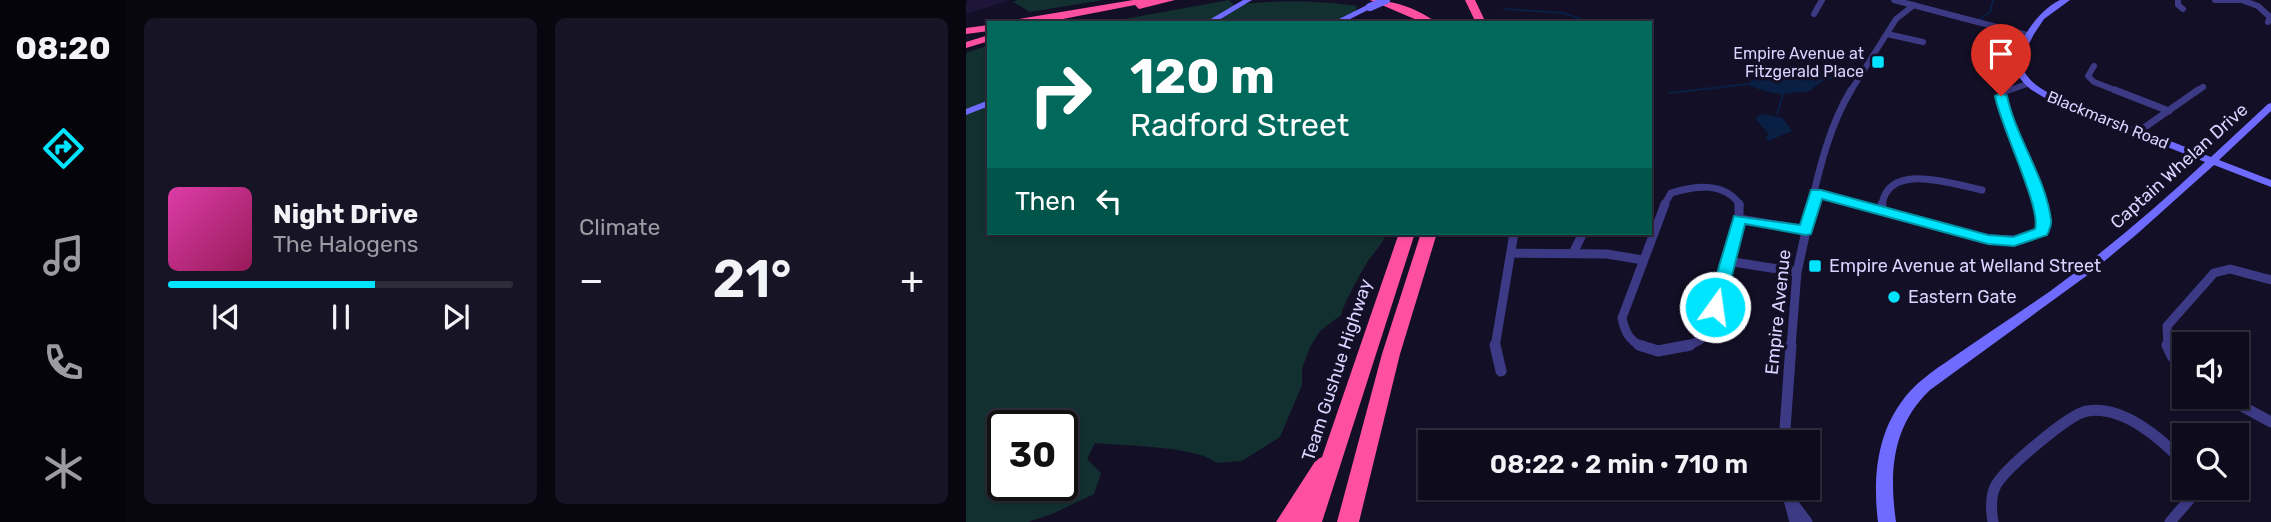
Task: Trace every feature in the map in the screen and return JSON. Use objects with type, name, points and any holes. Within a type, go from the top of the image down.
[{"type":"highway","points":[[1036,21],[1148,0]]},
{"type":"highway","points":[[1059,21],[1170,0]]},
{"type":"highway","points":[[1395,0],[1420,9],[1441,21]]},
{"type":"highway","points":[[1470,0],[1480,21]]},
{"type":"highway","points":[[1373,4],[1409,10],[1428,21]]},
{"type":"highway","points":[[1015,21],[1109,8]]},
{"type":"highway","points":[[966,31],[987,28]]},
{"type":"highway","points":[[966,44],[987,39]]},
{"type":"highway","name":"Team Gushue Highway","points":[[1311,522],[1406,235]]},
{"type":"highway","points":[[1350,522],[1391,354],[1428,235]]},
{"type":"highway","points":[[1287,522],[1336,446]]},
{"type":"main road","points":[[1211,21],[1248,0]]},
{"type":"main road","points":[[1339,21],[1386,0]]},
{"type":"main road","name":"Blackmarsh Road","points":[[2027,35],[2016,61],[2027,84],[2050,97],[2257,179]]},
{"type":"main road","points":[[966,112],[987,104]]},
{"type":"main road","name":"Captain Whelan Drive","points":[[1884,518],[1888,449],[1905,407],[1938,376],[2110,251],[2158,212],[2271,106]]},
{"type":"main road","points":[[2172,147],[2201,152],[2246,137],[2271,116]]},
{"type":"main road","points":[[2234,141],[2226,157],[2257,179]]},
{"type":"main road","points":[[2172,147],[2195,165],[2198,171],[2195,176]]},
{"type":"main road","points":[[2195,176],[2225,172],[2271,184]]},
{"type":"street","points":[[1814,14],[1822,0]]},
{"type":"street","points":[[1894,0],[2027,35]]},
{"type":"street","name":"Blackmarsh Road","points":[[2027,35],[2048,10],[2066,0]]},
{"type":"street","points":[[2178,0],[2178,5],[2183,9]]},
{"type":"street","points":[[2215,0],[2245,1],[2266,12],[2270,17],[2268,22]]},
{"type":"street","name":"Empire Avenue","points":[[1785,430],[1797,272],[1821,161],[1844,102],[1896,19],[1913,5]]},
{"type":"street","points":[[1887,34],[1923,42]]},
{"type":"street","points":[[2094,66],[2088,76],[2094,82],[2169,111]]},
{"type":"street","points":[[1816,193],[2001,241],[2029,238],[2041,232],[2044,223],[2038,200],[2001,101],[2006,90],[2027,84]]},
{"type":"street","points":[[2138,132],[2203,87]]},
{"type":"street","points":[[1881,211],[1885,191],[1893,183],[1903,180],[1918,178],[1982,190]]},
{"type":"street","points":[[1704,186],[1730,194],[1740,206],[1739,219],[1710,331],[1699,342],[1687,348],[1664,352],[1644,347],[1627,335],[1622,326],[1622,318],[1666,200],[1671,193],[1704,186]]},
{"type":"street","points":[[1739,219],[1806,230]]},
{"type":"street","points":[[1501,371],[1495,348],[1514,235]]},
{"type":"street","points":[[1573,253],[1582,235]]},
{"type":"street","points":[[1511,253],[1607,254],[1643,260]]},
{"type":"street","points":[[1727,261],[1797,272]]},
{"type":"street","points":[[2172,356],[2166,343],[2167,326],[2214,274],[2230,269],[2271,280]]},
{"type":"street","points":[[2247,409],[2271,422]]},
{"type":"street","points":[[1993,522],[1991,499],[2000,479],[2070,416],[2079,412],[2101,411],[2121,418],[2172,451]]},
{"type":"street","points":[[1789,500],[1795,522]]},
{"type":"street","points":[[1792,500],[1807,522]]},
{"type":"street","points":[[2170,522],[2189,500]]},
{"type":"green space","points":[[1103,0],[1030,12],[1013,2]]},
{"type":"green space","points":[[1229,0],[1234,5],[1295,1],[1357,6],[1356,11],[1337,21],[1113,21]]},
{"type":"green space","points":[[987,46],[987,235],[1385,235],[1368,261],[1341,315],[1320,331],[1310,347],[1302,369],[1302,385],[1280,437],[1242,461],[1217,463],[1207,457],[1177,450],[1095,443],[1087,459],[1101,473],[1094,494],[1052,514],[1028,522],[966,522],[966,53]]},
{"type":"water","points":[[1767,69],[1827,78],[1808,92],[1786,94],[1747,84]]},
{"type":"water","points":[[1764,114],[1783,118],[1792,131],[1768,141],[1766,138],[1769,134],[1756,120],[1757,116]]},
{"type":"waterway","points":[[1980,19],[1990,12],[1993,0]]},
{"type":"waterway","points":[[1504,9],[1563,13],[1587,21]]},
{"type":"waterway","points":[[1827,78],[1853,78]]},
{"type":"waterway","points":[[1670,93],[1747,84]]},
{"type":"waterway","points":[[1777,114],[1783,94]]},
{"type":"place","name":"Empire Avenue at Fitzgerald Place","points":[[1878,62]]},
{"type":"place","name":"Empire Avenue at Welland Street","points":[[1815,266]]},
{"type":"place","name":"Eastern Gate","points":[[1894,297]]},
{"type":"route","points":[[1715,307],[1739,219],[1806,230],[1816,193],[1988,239],[2014,242],[2041,232],[2044,223],[2038,200],[2005,115],[2001,96]]}]
